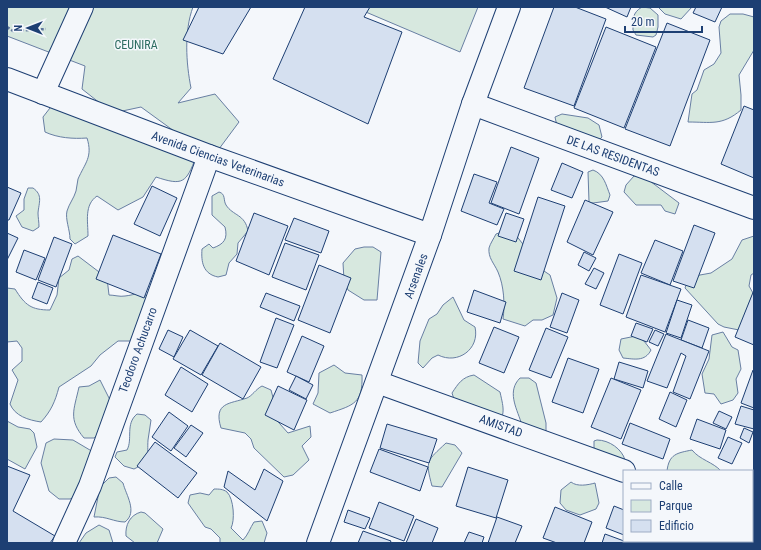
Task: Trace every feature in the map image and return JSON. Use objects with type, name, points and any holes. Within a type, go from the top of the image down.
[{"type":"street","points":[[43,93],[82,7]]},
{"type":"street","name":"Arsenales","points":[[318,543],[430,235],[473,104],[509,7]]},
{"type":"street","name":"Avenida Ciencias Veterinarias","points":[[7,79],[209,156],[430,235]]},
{"type":"street","name":"DE LAS RESIDENTAS","points":[[473,104],[754,208]]},
{"type":"street","name":"Teodoro Achucarro","points":[[64,543],[90,486],[209,156]]},
{"type":"street","name":"AMISTAD","points":[[377,382],[623,471]]},
{"type":"path","points":[[7,27],[13,31],[47,29]]},
{"type":"green space","name":"CEUNIRA","points":[[7,7],[193,7],[187,37],[188,68],[191,88],[178,103],[215,94],[239,122],[213,157],[196,157],[186,177],[182,180],[172,181],[156,177],[143,197],[118,210],[97,196],[90,204],[88,209],[88,236],[75,244],[70,239],[67,214],[68,208],[76,191],[78,179],[89,155],[89,145],[87,138],[66,138],[45,132],[43,117],[52,103],[110,111],[82,89],[85,66],[7,36]],"holes":[[[141,107],[174,131],[162,132],[113,113]]]},
{"type":"green space","points":[[354,7],[478,7],[460,52]]},
{"type":"green space","points":[[642,7],[650,8],[658,15],[658,27],[656,35],[653,37],[636,35],[633,30],[633,19],[636,12]]},
{"type":"green space","points":[[658,7],[692,7],[681,19],[665,14]]},
{"type":"green space","points":[[730,14],[743,14],[754,17],[754,50],[739,75],[741,110],[728,119],[722,121],[688,122],[692,94],[697,90],[704,70],[714,64],[721,53],[719,27],[721,21]]},
{"type":"green space","points":[[562,114],[588,118],[599,125],[602,137],[599,140],[557,126],[555,117]]},
{"type":"green space","points":[[593,170],[600,174],[604,180],[610,195],[608,201],[593,203],[589,202],[588,172]]},
{"type":"green space","points":[[642,175],[679,203],[675,214],[665,211],[661,205],[636,205],[624,192],[626,185],[634,176]]},
{"type":"green space","points":[[28,188],[33,188],[38,193],[40,199],[38,213],[39,227],[33,231],[22,227],[16,216],[24,210],[24,199]]},
{"type":"green space","points":[[219,192],[223,194],[225,203],[229,209],[242,218],[248,231],[238,243],[237,254],[229,263],[226,275],[218,277],[209,273],[204,267],[202,249],[209,244],[213,248],[220,245],[226,235],[225,227],[212,215],[212,196]]},
{"type":"green space","points":[[505,231],[515,234],[544,271],[550,275],[557,298],[553,315],[542,320],[533,320],[525,326],[503,319],[504,301],[502,283],[489,255],[489,248],[496,234]]},
{"type":"green space","points":[[754,236],[754,273],[751,275],[749,286],[753,293],[739,330],[724,327],[718,324],[685,288],[689,277],[711,273],[732,259],[742,240]]},
{"type":"green space","points":[[373,247],[381,252],[377,300],[364,300],[348,290],[344,280],[343,263],[355,249]]},
{"type":"green space","points":[[78,256],[107,278],[109,295],[123,296],[143,294],[150,298],[138,341],[118,341],[100,355],[91,366],[59,387],[52,406],[41,422],[31,420],[22,417],[15,412],[10,404],[18,380],[12,370],[22,361],[22,348],[17,341],[7,342],[7,288],[15,289],[29,306],[43,310],[50,310],[57,295],[59,278],[69,270],[72,259]]},
{"type":"green space","points":[[453,297],[464,320],[475,327],[476,335],[474,342],[466,353],[453,358],[446,358],[438,355],[432,358],[423,368],[418,363],[420,341],[429,319],[437,314],[443,305]]},
{"type":"green space","points":[[723,332],[732,347],[738,350],[741,369],[736,379],[738,393],[733,400],[721,404],[714,394],[705,393],[702,374],[709,359],[712,335]]},
{"type":"green space","points":[[636,336],[644,341],[651,350],[649,354],[639,359],[623,358],[619,350],[621,339]]},
{"type":"green space","points":[[334,365],[345,373],[362,375],[362,384],[361,392],[355,402],[345,408],[330,413],[313,404],[318,393],[319,373]]},
{"type":"green space","points":[[474,375],[500,392],[503,412],[501,420],[494,430],[469,426],[461,418],[458,411],[452,393],[463,379]]},
{"type":"green space","points":[[520,378],[529,378],[536,383],[546,423],[546,438],[520,427],[521,422],[513,394],[516,383]]},
{"type":"green space","points":[[100,380],[110,400],[101,433],[94,438],[84,438],[74,420],[74,408],[79,387],[89,386]]},
{"type":"green space","points":[[262,386],[271,390],[275,405],[272,415],[288,433],[310,426],[311,437],[302,446],[309,460],[293,475],[284,477],[254,448],[251,439],[245,433],[221,428],[219,413],[221,409],[229,403],[249,397]]},
{"type":"green space","points":[[137,414],[145,415],[151,420],[148,440],[148,454],[146,460],[134,469],[124,466],[115,457],[117,452],[127,450],[129,446],[131,422]]},
{"type":"green space","points":[[7,421],[18,427],[30,429],[34,433],[37,447],[25,469],[7,459]]},
{"type":"green space","points":[[54,439],[73,440],[100,456],[78,496],[70,499],[59,499],[49,491],[41,463],[46,443]]},
{"type":"green space","points":[[597,440],[610,443],[621,452],[625,460],[605,457],[594,448],[594,441]]},
{"type":"green space","points":[[446,443],[455,445],[462,453],[442,487],[432,486],[428,466],[429,462]]},
{"type":"green space","points":[[692,450],[720,470],[667,470],[672,458],[678,453]]},
{"type":"green space","points":[[116,477],[123,483],[131,508],[129,518],[125,522],[102,517],[94,517],[100,487],[109,478]]},
{"type":"green space","points":[[571,482],[579,485],[595,483],[599,503],[596,509],[580,515],[566,510],[560,503],[561,490]]},
{"type":"green space","points":[[214,489],[224,490],[229,495],[233,510],[231,528],[243,540],[254,522],[262,521],[267,533],[264,543],[220,543],[220,538],[211,529],[205,527],[188,503],[190,495],[200,493],[209,495]]},
{"type":"green space","points":[[141,512],[145,513],[163,529],[157,543],[135,543],[126,536],[127,524],[134,515]]},
{"type":"green space","points":[[99,525],[109,530],[113,543],[79,543],[86,533]]},
{"type":"building","points":[[199,7],[251,7],[223,54],[183,40]]},
{"type":"building","points":[[305,7],[370,7],[364,17],[402,32],[368,124],[273,79]]},
{"type":"building","points":[[554,7],[575,7],[606,19],[574,106],[524,88]]},
{"type":"building","points":[[605,7],[631,7],[627,17]]},
{"type":"building","points":[[696,7],[722,7],[715,22],[693,13]]},
{"type":"building","points":[[667,23],[710,40],[670,146],[625,129]]},
{"type":"building","points":[[606,27],[656,47],[624,128],[574,108]]},
{"type":"building","points":[[744,106],[754,110],[754,178],[721,164]]},
{"type":"building","points":[[511,147],[539,158],[519,214],[491,203]]},
{"type":"building","points":[[562,163],[583,172],[572,198],[551,190]]},
{"type":"building","points":[[474,174],[497,182],[489,203],[504,209],[497,225],[461,211]]},
{"type":"building","points":[[152,186],[177,198],[160,236],[134,224]]},
{"type":"building","points":[[7,187],[21,193],[9,220],[7,220]]},
{"type":"building","points":[[538,197],[565,206],[541,280],[514,271]]},
{"type":"building","points":[[585,200],[613,212],[593,255],[567,242]]},
{"type":"building","points":[[254,213],[288,226],[269,275],[236,261]]},
{"type":"building","points":[[506,213],[524,219],[516,242],[498,236]]},
{"type":"building","points":[[294,218],[329,231],[321,253],[285,240]]},
{"type":"building","points":[[694,225],[715,233],[694,288],[673,281]]},
{"type":"building","points":[[7,233],[18,238],[7,260]]},
{"type":"building","points":[[113,235],[161,254],[144,298],[96,279]]},
{"type":"building","points":[[54,237],[72,244],[56,287],[38,280]]},
{"type":"building","points":[[655,240],[683,251],[670,285],[641,273]]},
{"type":"building","points":[[285,243],[319,255],[306,290],[272,277]]},
{"type":"building","points":[[24,250],[45,258],[36,280],[16,272]]},
{"type":"building","points":[[584,252],[596,258],[589,271],[578,265]]},
{"type":"building","points":[[619,254],[642,263],[623,314],[600,305]]},
{"type":"building","points":[[319,265],[351,278],[330,333],[298,320]]},
{"type":"building","points":[[594,268],[604,273],[596,289],[585,284]]},
{"type":"building","points":[[641,275],[681,289],[665,332],[626,317]]},
{"type":"building","points":[[38,282],[53,288],[47,304],[32,298]]},
{"type":"building","points":[[474,290],[506,302],[500,323],[467,312]]},
{"type":"building","points":[[754,290],[754,345],[735,337]]},
{"type":"building","points":[[266,293],[300,306],[294,321],[260,307]]},
{"type":"building","points":[[562,293],[579,300],[567,333],[550,327]]},
{"type":"building","points":[[677,300],[692,305],[681,338],[666,333]]},
{"type":"building","points":[[276,318],[294,325],[277,368],[260,362]]},
{"type":"building","points":[[688,320],[709,328],[702,348],[681,340]]},
{"type":"building","points":[[636,323],[653,329],[647,342],[631,336]]},
{"type":"building","points":[[494,327],[519,337],[504,373],[479,363]]},
{"type":"building","points":[[546,328],[568,337],[551,378],[529,370]]},
{"type":"building","points":[[168,330],[183,337],[174,357],[159,349]]},
{"type":"building","points":[[190,330],[218,346],[201,375],[173,359]]},
{"type":"building","points":[[655,330],[664,334],[658,346],[649,342]]},
{"type":"building","points":[[666,334],[709,351],[690,399],[673,392],[686,356],[681,353],[667,388],[647,381]]},
{"type":"building","points":[[302,336],[324,346],[309,382],[287,372]]},
{"type":"building","points":[[220,343],[261,367],[243,399],[202,375]]},
{"type":"building","points":[[568,358],[599,369],[583,413],[552,402]]},
{"type":"building","points":[[619,362],[648,371],[643,388],[614,379]]},
{"type":"building","points":[[181,367],[208,384],[192,412],[165,395]]},
{"type":"building","points":[[754,370],[754,408],[741,403]]},
{"type":"building","points":[[296,376],[313,385],[306,399],[289,390]]},
{"type":"building","points":[[611,378],[641,390],[621,439],[591,427]]},
{"type":"building","points":[[278,386],[307,400],[294,430],[265,415]]},
{"type":"building","points":[[670,392],[687,400],[676,427],[659,419]]},
{"type":"building","points":[[741,406],[754,410],[754,429],[735,424]]},
{"type":"building","points":[[719,411],[732,417],[726,429],[713,423]]},
{"type":"building","points":[[169,412],[188,426],[171,451],[152,437]]},
{"type":"building","points":[[697,419],[726,430],[720,449],[690,439]]},
{"type":"building","points":[[630,423],[670,439],[663,459],[622,444]]},
{"type":"building","points":[[387,424],[437,439],[429,463],[380,448]]},
{"type":"building","points":[[191,425],[203,433],[186,457],[174,448]]},
{"type":"building","points":[[744,428],[753,432],[749,443],[740,438]]},
{"type":"building","points":[[728,437],[742,443],[732,464],[718,458]]},
{"type":"building","points":[[155,442],[197,473],[178,498],[137,466]]},
{"type":"building","points":[[379,449],[428,467],[420,491],[370,472]]},
{"type":"building","points":[[7,466],[30,475],[13,511],[55,536],[50,543],[7,543]]},
{"type":"building","points":[[468,467],[508,480],[496,518],[456,506]]},
{"type":"building","points":[[264,469],[283,481],[267,521],[224,487],[228,471],[255,490]]},
{"type":"building","points":[[379,502],[414,516],[404,541],[369,528]]},
{"type":"building","points":[[614,506],[623,510],[623,535],[606,528]]},
{"type":"building","points":[[555,507],[592,522],[584,543],[557,543],[543,538]]},
{"type":"building","points":[[348,510],[370,518],[365,529],[344,522]]},
{"type":"building","points":[[497,517],[522,526],[515,543],[488,543]]},
{"type":"building","points":[[416,519],[438,528],[432,543],[406,543]]},
{"type":"building","points":[[363,531],[391,541],[390,543],[358,543]]},
{"type":"building","points":[[469,532],[484,537],[482,543],[464,543]]},
{"type":"building","points":[[605,534],[629,543],[602,543]]}]
